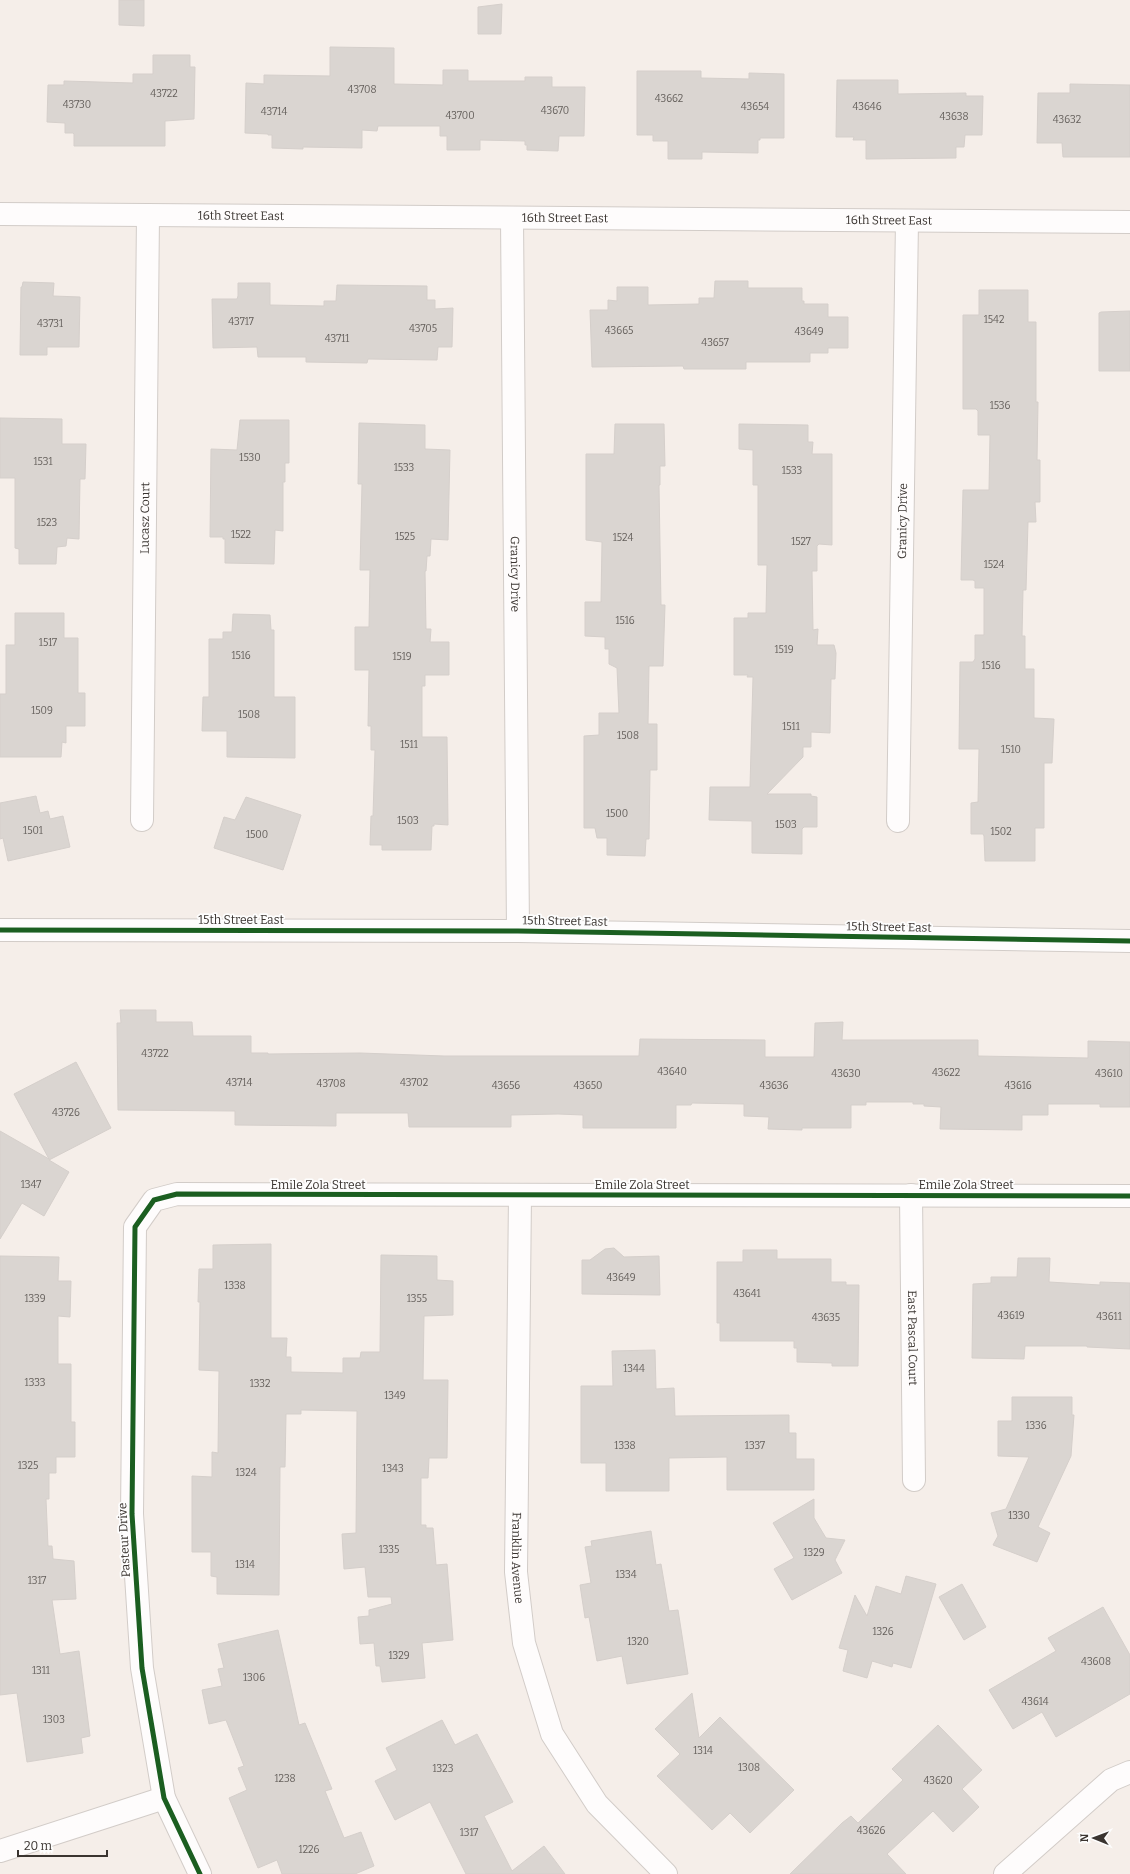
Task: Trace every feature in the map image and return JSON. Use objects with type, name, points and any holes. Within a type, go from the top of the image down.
[{"type":"street","name":"16th Street East","points":[[0,214],[1130,222]]},
{"type":"street","name":"Lucasz Court","points":[[142,820],[148,215]]},
{"type":"street","name":"Granicy Drive","points":[[512,218],[518,930]]},
{"type":"street","name":"Granicy Drive","points":[[898,821],[907,221]]},
{"type":"street","name":"15th Street East","points":[[0,930],[518,930],[1130,941]]},
{"type":"street","name":"Emile Zola Street","points":[[154,1200],[177,1194],[1130,1196]]},
{"type":"street","name":"Franklin Avenue","points":[[520,1195],[516,1572],[524,1643],[552,1734],[597,1804],[666,1874]]},
{"type":"street","name":"East Pascal Court","points":[[911,1195],[914,1480]]},
{"type":"street","name":"Pasteur Drive","points":[[154,1200],[135,1227],[132,1514],[142,1668],[164,1798],[200,1874]]},
{"type":"street","points":[[1005,1874],[1111,1780],[1130,1772]]},
{"type":"street","points":[[0,1851],[164,1798]]},
{"type":"building","points":[[119,0],[144,0],[144,26],[119,25]]},
{"type":"building","points":[[502,4],[501,34],[478,34],[478,7]]},
{"type":"building","points":[[330,47],[394,48],[394,84],[443,85],[443,70],[468,70],[468,81],[525,81],[525,77],[552,77],[552,87],[585,87],[584,136],[559,136],[558,151],[527,150],[525,141],[480,140],[480,150],[447,150],[447,136],[440,136],[440,126],[378,126],[377,131],[362,130],[362,148],[303,147],[303,149],[272,148],[272,135],[245,133],[246,83],[264,84],[264,75],[330,76]]},
{"type":"building","points":[[153,55],[190,55],[190,67],[195,67],[194,119],[165,121],[165,146],[74,146],[74,134],[65,133],[65,123],[47,122],[48,85],[64,85],[64,81],[133,83],[133,74],[153,74]]},
{"type":"building","points":[[637,71],[701,71],[701,78],[749,79],[749,73],[784,74],[784,138],[760,138],[760,140],[758,140],[758,153],[702,152],[702,159],[668,159],[668,141],[653,141],[653,135],[637,135]]},
{"type":"building","points":[[837,80],[898,80],[898,94],[966,93],[966,96],[983,96],[982,135],[965,135],[964,147],[956,147],[956,158],[866,159],[866,140],[853,140],[854,137],[836,137]]},
{"type":"building","points":[[1070,84],[1130,85],[1130,157],[1063,157],[1062,143],[1037,143],[1038,93],[1070,93]]},
{"type":"building","points":[[715,281],[748,281],[748,288],[802,288],[802,301],[804,301],[804,304],[828,304],[828,317],[848,317],[848,348],[828,348],[828,353],[810,353],[810,362],[746,362],[746,369],[684,369],[683,366],[592,367],[590,310],[608,310],[608,300],[617,301],[617,287],[648,287],[648,305],[699,304],[699,298],[714,298]]},
{"type":"building","points":[[23,282],[54,283],[53,296],[80,297],[79,347],[47,347],[47,355],[20,355],[21,287]]},
{"type":"building","points":[[238,283],[270,283],[270,305],[324,306],[324,301],[336,301],[337,285],[427,286],[427,300],[435,300],[435,309],[453,308],[452,347],[438,347],[437,360],[368,359],[367,363],[306,362],[306,357],[258,357],[257,347],[213,348],[212,299],[237,299]]},
{"type":"building","points":[[979,290],[1028,290],[1028,322],[1036,322],[1036,402],[1038,402],[1037,460],[1040,460],[1040,502],[1035,502],[1036,522],[1028,522],[1026,590],[1023,590],[1022,636],[1025,636],[1025,669],[1034,669],[1034,718],[1054,719],[1052,763],[1044,763],[1044,828],[1035,828],[1035,861],[985,861],[983,834],[971,834],[971,803],[978,802],[979,749],[959,749],[960,662],[973,662],[975,659],[975,635],[984,635],[984,588],[975,588],[975,581],[973,580],[961,580],[963,490],[989,490],[990,435],[978,435],[978,411],[976,409],[963,409],[963,315],[979,315]]},
{"type":"building","points":[[1130,311],[1130,371],[1099,371],[1099,313]]},
{"type":"building","points":[[0,418],[62,419],[62,444],[86,444],[85,479],[80,479],[79,539],[67,538],[66,546],[57,547],[56,564],[19,564],[19,549],[15,548],[15,478],[0,478]]},
{"type":"building","points":[[240,420],[289,420],[289,463],[285,463],[285,482],[283,482],[283,531],[275,530],[274,564],[225,563],[225,539],[223,539],[223,537],[210,537],[211,449],[237,450]]},
{"type":"building","points":[[359,423],[425,425],[425,449],[450,450],[448,540],[431,539],[430,556],[427,556],[425,571],[426,629],[431,629],[430,642],[449,642],[449,675],[425,675],[425,686],[422,686],[422,737],[447,737],[448,825],[434,824],[434,826],[432,826],[431,850],[382,850],[382,845],[370,845],[371,816],[373,816],[375,750],[371,750],[371,726],[368,726],[369,670],[355,670],[355,627],[369,627],[370,570],[360,570],[362,484],[358,484]]},
{"type":"building","points":[[615,424],[664,424],[665,466],[660,466],[659,485],[661,605],[665,605],[663,666],[649,666],[648,724],[657,724],[657,770],[650,770],[649,839],[646,839],[645,856],[607,855],[607,838],[597,838],[595,828],[584,828],[584,736],[599,735],[599,713],[619,713],[617,668],[609,664],[609,649],[605,649],[605,637],[585,636],[585,602],[601,602],[602,542],[586,540],[586,454],[614,454]]},
{"type":"building","points":[[739,424],[808,425],[808,442],[813,442],[812,454],[832,454],[832,545],[819,544],[817,546],[817,571],[812,571],[813,630],[818,629],[817,645],[834,645],[836,653],[835,679],[831,679],[830,733],[811,732],[811,747],[803,747],[803,757],[767,794],[811,794],[811,796],[817,797],[817,827],[804,827],[802,829],[802,854],[752,853],[752,821],[709,820],[710,787],[750,787],[753,677],[747,677],[748,675],[734,675],[734,618],[748,618],[748,613],[766,613],[767,565],[758,565],[758,485],[753,485],[753,450],[739,449]]},
{"type":"building","points":[[15,613],[64,613],[64,638],[78,638],[78,693],[85,693],[85,726],[66,726],[66,743],[62,742],[61,757],[0,757],[0,694],[6,694],[6,645],[15,645]]},
{"type":"building","points":[[233,614],[270,615],[271,630],[274,630],[274,697],[295,697],[295,758],[227,757],[227,731],[202,731],[203,697],[209,697],[209,639],[223,639],[223,632],[232,632]]},
{"type":"building","points":[[36,796],[40,813],[48,811],[50,819],[63,816],[70,847],[8,861],[3,838],[0,839],[0,803]]},
{"type":"building","points":[[246,797],[301,815],[283,870],[214,848],[224,817],[235,820]]},
{"type":"building","points":[[120,1010],[156,1010],[156,1022],[192,1022],[193,1036],[251,1036],[251,1053],[268,1054],[360,1053],[444,1056],[639,1056],[640,1039],[765,1040],[765,1057],[814,1057],[815,1023],[843,1022],[842,1040],[978,1040],[978,1056],[1088,1058],[1088,1041],[1130,1042],[1130,1107],[1100,1107],[1100,1104],[1048,1104],[1048,1115],[1022,1115],[1022,1130],[940,1129],[941,1107],[924,1106],[924,1104],[913,1104],[913,1102],[866,1102],[866,1105],[851,1105],[851,1128],[802,1128],[802,1130],[768,1129],[769,1117],[744,1116],[744,1104],[692,1103],[691,1105],[676,1105],[676,1128],[583,1128],[583,1115],[558,1114],[511,1115],[511,1127],[409,1127],[408,1113],[336,1113],[336,1126],[235,1125],[235,1111],[118,1110],[117,1023],[121,1023]]},
{"type":"building","points":[[76,1062],[111,1128],[49,1160],[69,1172],[44,1216],[22,1203],[0,1239],[0,1131],[49,1159],[14,1094]]},
{"type":"building","points":[[271,1244],[271,1338],[287,1338],[286,1357],[291,1357],[291,1372],[343,1373],[343,1358],[360,1358],[361,1352],[380,1352],[381,1255],[437,1256],[437,1280],[453,1281],[453,1315],[424,1316],[423,1380],[448,1380],[447,1458],[429,1458],[428,1478],[421,1478],[421,1525],[426,1525],[426,1528],[433,1528],[436,1565],[447,1564],[453,1640],[422,1643],[425,1678],[382,1682],[380,1666],[376,1666],[374,1643],[360,1644],[358,1617],[369,1616],[369,1610],[392,1604],[391,1597],[368,1597],[365,1567],[344,1569],[342,1534],[356,1533],[357,1411],[301,1410],[301,1414],[286,1414],[285,1467],[280,1467],[279,1595],[217,1594],[217,1577],[211,1576],[211,1552],[192,1552],[192,1476],[212,1477],[212,1452],[218,1453],[219,1371],[199,1370],[199,1269],[213,1269],[213,1245]]},
{"type":"building","points":[[614,1248],[624,1257],[659,1256],[660,1295],[582,1294],[582,1260],[590,1260],[605,1249]]},
{"type":"building","points":[[743,1250],[777,1250],[777,1259],[831,1259],[831,1282],[846,1282],[846,1285],[859,1285],[858,1366],[832,1366],[832,1363],[797,1362],[797,1348],[794,1348],[794,1341],[720,1341],[720,1323],[717,1323],[717,1262],[743,1262]]},
{"type":"building","points":[[0,1256],[59,1257],[58,1281],[71,1281],[70,1317],[58,1316],[58,1364],[71,1364],[71,1422],[75,1422],[75,1457],[56,1457],[56,1473],[49,1473],[49,1499],[46,1499],[48,1546],[52,1546],[53,1559],[74,1561],[76,1599],[52,1600],[60,1654],[79,1651],[90,1736],[81,1738],[83,1753],[27,1762],[17,1693],[0,1695]]},
{"type":"building","points":[[1018,1258],[1050,1258],[1049,1282],[1100,1285],[1100,1282],[1130,1283],[1130,1349],[1087,1346],[1025,1346],[1024,1359],[972,1358],[973,1284],[991,1283],[991,1277],[1017,1277]]},
{"type":"building","points":[[655,1350],[656,1389],[674,1388],[675,1416],[789,1415],[789,1433],[796,1433],[796,1459],[814,1459],[814,1490],[727,1490],[727,1457],[669,1458],[669,1491],[606,1491],[606,1463],[581,1463],[581,1386],[613,1386],[612,1351]]},
{"type":"building","points":[[1012,1397],[1072,1397],[1072,1415],[1074,1415],[1071,1456],[1038,1527],[1050,1533],[1037,1562],[993,1545],[998,1536],[991,1513],[1006,1509],[1029,1457],[998,1456],[998,1421],[1012,1421]]},
{"type":"building","points":[[814,1499],[814,1518],[826,1538],[845,1540],[835,1560],[842,1573],[792,1600],[774,1569],[794,1558],[773,1523]]},
{"type":"building","points":[[651,1531],[656,1565],[661,1564],[669,1611],[678,1610],[688,1674],[627,1684],[622,1656],[597,1661],[589,1617],[585,1618],[580,1585],[591,1583],[585,1547],[592,1546],[591,1541]]},
{"type":"building","points":[[906,1576],[936,1584],[911,1668],[893,1663],[892,1667],[872,1661],[867,1678],[843,1671],[848,1650],[839,1648],[855,1595],[867,1616],[876,1586],[901,1594]]},
{"type":"building","points":[[962,1584],[986,1627],[964,1640],[939,1597]]},
{"type":"building","points":[[1103,1607],[1130,1655],[1130,1694],[1056,1737],[1042,1712],[1013,1729],[989,1690],[1056,1651],[1048,1638]]},
{"type":"building","points":[[278,1630],[299,1725],[305,1723],[332,1789],[325,1791],[344,1838],[361,1832],[374,1866],[355,1874],[282,1874],[277,1860],[258,1868],[229,1798],[247,1790],[238,1768],[244,1766],[226,1720],[209,1724],[202,1690],[222,1686],[218,1669],[224,1668],[218,1644]]},
{"type":"building","points":[[692,1693],[699,1738],[720,1717],[794,1790],[750,1833],[730,1813],[712,1830],[657,1776],[680,1754],[655,1729]]},
{"type":"building","points":[[442,1720],[455,1745],[477,1734],[513,1802],[484,1816],[512,1871],[544,1846],[565,1874],[466,1874],[430,1802],[395,1820],[375,1781],[397,1770],[386,1748]]},
{"type":"building","points":[[938,1725],[982,1770],[962,1789],[979,1807],[953,1832],[933,1811],[887,1854],[906,1874],[790,1874],[842,1823],[851,1816],[858,1823],[903,1780],[892,1769]]},
{"type":"cycle path","points":[[0,930],[518,931],[1130,941]]},
{"type":"cycle path","points":[[200,1874],[164,1798],[142,1668],[132,1514],[135,1227],[154,1200],[177,1194],[1130,1196]]}]
